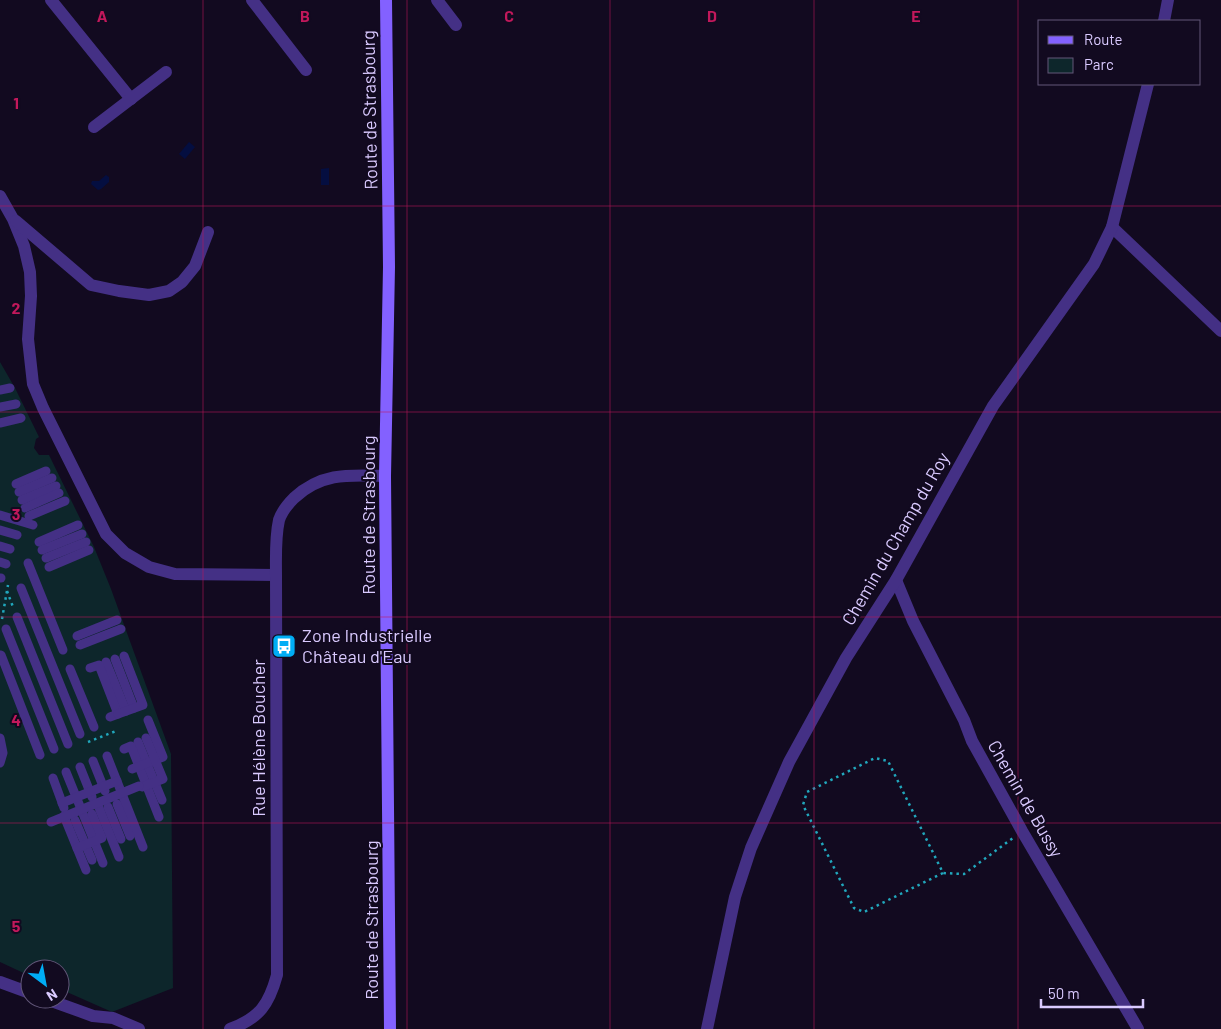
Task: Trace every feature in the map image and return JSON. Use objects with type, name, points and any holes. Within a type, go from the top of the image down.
[{"type":"main road","name":"Route de Strasbourg","points":[[386,0],[389,267],[385,476],[390,1029]]},
{"type":"street","points":[[52,0],[131,99]]},
{"type":"street","points":[[252,0],[306,70]]},
{"type":"street","points":[[437,0],[456,25]]},
{"type":"street","points":[[1164,20],[1168,0]]},
{"type":"street","points":[[94,128],[166,72]]},
{"type":"street","name":"Chemin du Champ du Roy","points":[[707,1029],[735,897],[751,848],[789,762],[846,658],[896,580],[993,406],[1094,264],[1112,227],[1148,85]]},
{"type":"street","points":[[2,203],[13,219],[24,246],[30,272],[31,296],[28,339],[33,384],[55,433],[106,534],[125,553],[149,567],[175,574],[276,575]]},
{"type":"street","points":[[13,219],[92,285],[149,295],[169,291],[182,282],[195,266],[208,232]]},
{"type":"street","points":[[1112,227],[1221,331]]},
{"type":"street","name":"Rue Hélène Boucher","points":[[230,1029],[258,1014],[271,995],[276,975],[276,540],[279,520],[285,507],[299,494],[317,482],[341,475],[385,476]]},
{"type":"street","name":"Chemin de Bussy","points":[[896,580],[913,621],[964,720],[972,741],[1022,831],[1138,1029]]},
{"type":"street","points":[[0,982],[20,989]]},
{"type":"street","points":[[70,1008],[93,1016],[113,1018],[139,1029]]},
{"type":"lane","points":[[0,390],[10,388]]},
{"type":"lane","points":[[0,408],[16,404]]},
{"type":"lane","points":[[0,423],[21,418]]},
{"type":"lane","points":[[22,500],[53,482],[22,500]]},
{"type":"lane","points":[[22,500],[65,501]]},
{"type":"lane","points":[[0,515],[33,525]]},
{"type":"lane","points":[[0,530],[17,536]]},
{"type":"lane","points":[[44,554],[84,538],[44,554]]},
{"type":"lane","points":[[0,546],[10,549]]},
{"type":"lane","points":[[28,562],[63,650]]},
{"type":"lane","points":[[22,588],[80,734]]},
{"type":"lane","points":[[17,618],[68,744]]},
{"type":"lane","points":[[79,640],[119,624]]},
{"type":"lane","points":[[6,630],[54,749]]},
{"type":"lane","points":[[1,655],[40,755]]},
{"type":"lane","points":[[90,668],[99,665],[116,686],[143,705],[122,712],[116,686],[115,659],[116,686]]},
{"type":"lane","points":[[70,669],[94,727]]},
{"type":"lane","points":[[143,765],[164,757],[148,720]]},
{"type":"lane","points":[[0,740],[3,753],[0,763]]},
{"type":"lane","points":[[142,740],[145,785],[159,817]]},
{"type":"lane","points":[[51,822],[69,817],[80,810],[96,804],[111,803],[122,793],[163,779],[143,765],[131,746],[124,749]]},
{"type":"lane","points":[[107,756],[122,793],[126,838],[119,857]]},
{"type":"lane","points":[[94,761],[126,838]]},
{"type":"lane","points":[[80,766],[96,804],[126,838],[143,847]]},
{"type":"lane","points":[[66,772],[80,810],[85,844],[86,870]]},
{"type":"lane","points":[[52,778],[62,803],[92,860]]},
{"type":"lane","points":[[62,803],[117,781]]},
{"type":"lane","points":[[145,785],[162,800]]},
{"type":"lane","points":[[85,844],[102,838],[92,814]]},
{"type":"lane","points":[[85,844],[103,863]]},
{"type":"path","points":[[7,590],[17,618]]},
{"type":"path","points":[[943,873],[888,761],[876,758],[807,792],[803,805],[854,908],[864,912],[943,873],[964,874],[1022,831]]},
{"type":"green space","points":[[0,362],[39,437],[36,439],[34,448],[39,455],[49,455],[94,547],[171,754],[173,988],[112,1012],[70,993],[70,959],[20,959],[20,971],[0,962]]},
{"type":"shaded area","points":[[189,142],[195,147],[185,159],[179,154]]},
{"type":"shaded area","points":[[329,168],[329,185],[321,185],[321,169]]},
{"type":"shaded area","points":[[106,175],[109,177],[109,182],[101,189],[98,190],[91,184],[92,181],[99,181]]},
{"type":"place","name":"Zone Industrielle Château d'Eau","points":[[284,646]]}]
